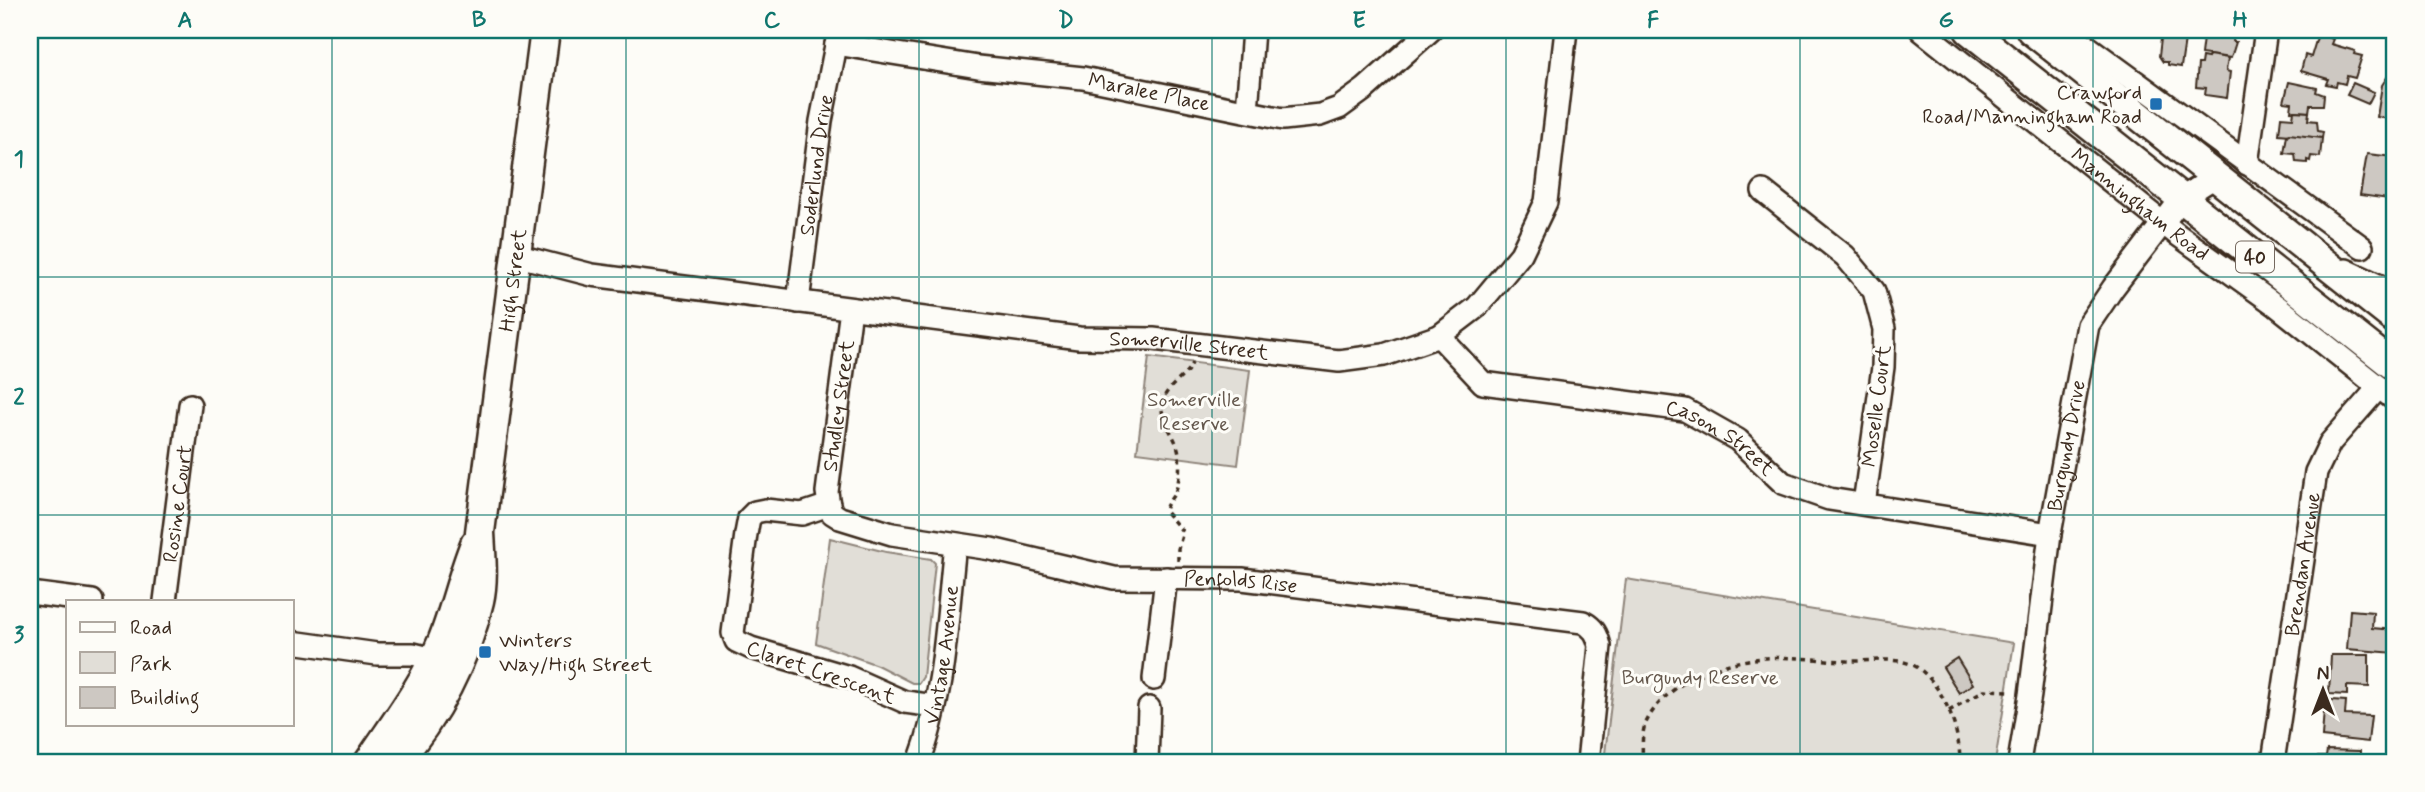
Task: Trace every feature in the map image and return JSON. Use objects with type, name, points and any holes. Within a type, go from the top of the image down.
[{"type":"main road","name":"High Street","points":[[369,762],[393,728],[439,674],[479,601],[482,573],[480,532],[545,30]]},
{"type":"main road","name":"Manningham Road","points":[[1969,30],[2369,347],[2390,385]]},
{"type":"main road","name":"40","points":[[2031,30],[2273,223],[2395,310]]},
{"type":"main road","points":[[2369,347],[2395,310]]},
{"type":"main road","name":"High Street","points":[[396,762],[426,723],[439,674]]},
{"type":"street","points":[[1247,111],[1253,30]]},
{"type":"street","name":"Maralee Place","points":[[838,37],[978,67],[1083,78],[1283,119],[1320,115],[1339,108],[1365,89],[1432,30]]},
{"type":"street","name":"Somerville Street","points":[[514,265],[1079,338],[1196,343],[1339,361],[1384,355],[1439,336],[1477,307],[1521,254],[1546,202],[1566,30]]},
{"type":"street","name":"Manningham Road","points":[[1921,30],[2163,223],[2390,385]]},
{"type":"street","points":[[2065,30],[2362,247]]},
{"type":"street","points":[[2247,164],[2266,30]]},
{"type":"street","name":"Soderlund Drive","points":[[798,302],[821,121],[838,37]]},
{"type":"street","name":"Burgundy Drive","points":[[2019,762],[2050,534],[2088,324],[2182,198],[2216,177]]},
{"type":"street","points":[[2273,183],[2273,223]]},
{"type":"street","name":"Moselle Court","points":[[1763,191],[1845,256],[1874,291],[1884,329],[1883,367],[1864,503]]},
{"type":"street","points":[[2270,269],[2277,306]]},
{"type":"street","name":"Studley Street","points":[[829,505],[827,492],[851,309]]},
{"type":"street","name":"Cason Street","points":[[1439,336],[1483,383],[1685,410],[1738,440],[1783,482],[1829,499],[2050,534]]},
{"type":"street","name":"Brendan Avenue","points":[[2273,762],[2316,472],[2330,443],[2390,385]]},
{"type":"street","name":"Rosine Court","points":[[165,600],[190,405]]},
{"type":"street","name":"Penfolds Rise","points":[[829,505],[832,513],[841,518],[892,534],[992,549],[1114,578],[1242,579],[1574,619],[1591,626],[1597,633],[1600,646],[1588,762]]},
{"type":"street","name":"Claret Crescent","points":[[829,505],[802,514],[765,510],[755,512],[749,517],[733,633],[736,641],[751,648],[849,677],[905,702],[935,706]]},
{"type":"street","name":"Vintage Avenue","points":[[919,762],[930,733],[935,706],[955,544]]},
{"type":"street","points":[[1154,679],[1171,578]]},
{"type":"street","points":[[30,593],[84,600]]},
{"type":"street","points":[[294,642],[377,654],[410,668],[439,674]]},
{"type":"street","points":[[1147,762],[1149,708]]},
{"type":"path","points":[[1171,578],[1183,532],[1166,511],[1166,505],[1176,491],[1179,453],[1164,418],[1163,404],[1168,391],[1188,372],[1196,343]]},
{"type":"path","points":[[1642,762],[1644,727],[1658,705],[1675,689],[1697,676],[1731,663],[1758,658],[1903,661],[1922,671],[1950,711],[1960,746],[1960,762]]},
{"type":"path","points":[[1950,711],[1984,690],[2030,695]]},
{"type":"green space","name":"Somerville Reserve","points":[[1149,357],[1250,370],[1238,465],[1137,452]]},
{"type":"green space","points":[[830,538],[886,552],[931,559],[935,563],[923,677],[919,683],[912,683],[877,665],[816,643]]},
{"type":"green space","name":"Burgundy Reserve","points":[[1626,579],[2014,643],[1995,762],[1604,762]]},
{"type":"building","points":[[2162,30],[2196,30],[2195,34],[2186,33],[2181,67],[2168,65],[2168,62],[2163,62],[2159,56]]},
{"type":"building","points":[[2204,30],[2232,30],[2233,42],[2236,42],[2231,58],[2201,54]]},
{"type":"building","points":[[2318,34],[2333,39],[2331,44],[2355,51],[2354,54],[2362,56],[2355,78],[2347,76],[2345,84],[2337,82],[2336,86],[2326,84],[2328,79],[2301,71],[2305,55],[2311,57]]},
{"type":"building","points":[[2209,55],[2228,58],[2226,71],[2230,72],[2227,98],[2205,95],[2206,88],[2196,87],[2198,64],[2201,64],[2202,57],[2208,58]]},
{"type":"building","points":[[2395,65],[2395,120],[2377,117],[2382,85]]},
{"type":"building","points":[[2289,82],[2317,88],[2316,92],[2324,95],[2323,105],[2310,105],[2309,112],[2291,111],[2292,103],[2284,102]]},
{"type":"building","points":[[2353,83],[2374,92],[2368,104],[2347,95]]},
{"type":"building","points":[[2294,111],[2309,112],[2308,120],[2317,121],[2318,131],[2323,132],[2322,138],[2279,134],[2281,117],[2293,118]]},
{"type":"building","points":[[2289,134],[2322,138],[2320,157],[2311,156],[2307,163],[2296,162],[2295,154],[2284,153]]},
{"type":"building","points":[[2367,154],[2394,157],[2395,206],[2388,205],[2389,199],[2360,195]]},
{"type":"building","points":[[2350,610],[2373,612],[2372,628],[2395,630],[2395,653],[2347,649]]},
{"type":"building","points":[[2331,655],[2369,655],[2369,687],[2347,686],[2347,695],[2329,694]]},
{"type":"building","points":[[1957,658],[1973,684],[1959,693],[1943,667]]},
{"type":"building","points":[[2331,700],[2346,701],[2345,715],[2371,716],[2368,742],[2322,737],[2324,709],[2330,709]]},
{"type":"building","points":[[2327,750],[2360,751],[2360,762],[2316,762],[2316,757],[2326,757]]},
{"type":"place","name":"Crawford Road/Manningham Road","points":[[2156,104]]},
{"type":"place","name":"Winters Way/High Street","points":[[485,652]]}]
